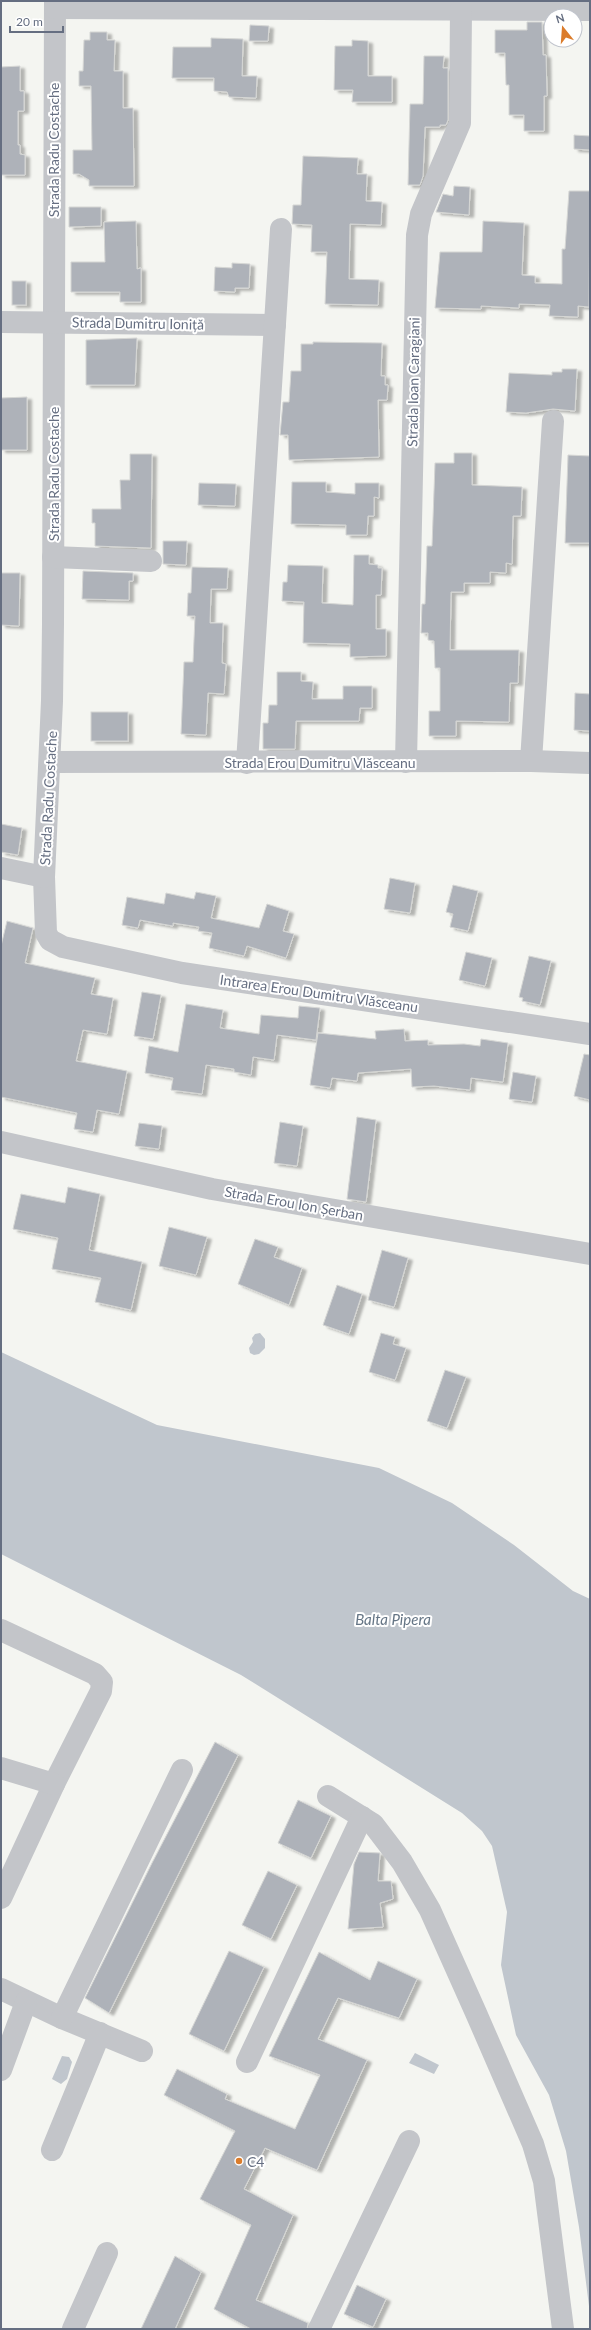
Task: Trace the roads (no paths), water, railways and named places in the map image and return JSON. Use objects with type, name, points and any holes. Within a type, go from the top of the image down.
[{"type":"street","points":[[55,4],[337,5],[461,10],[508,6],[590,10]]},
{"type":"street","name":"Strada Radu Costache","points":[[50,940],[44,925],[44,878],[50,762],[53,557],[55,4]]},
{"type":"street","name":"Strada Ioan Caragiani","points":[[406,762],[417,235],[421,214],[460,123],[461,10]]},
{"type":"street","points":[[247,763],[281,229]]},
{"type":"street","name":"Strada Dumitru Ioniță","points":[[1,322],[275,326]]},
{"type":"street","points":[[531,761],[553,421]]},
{"type":"street","points":[[53,557],[151,561]]},
{"type":"street","name":"Strada Erou Dumitru Vlăsceanu","points":[[50,762],[247,763],[531,761],[590,763]]},
{"type":"street","points":[[1,868],[44,878]]},
{"type":"street","name":"Intrarea Erou Dumitru Vlăsceanu","points":[[50,940],[63,947],[182,973],[590,1034]]},
{"type":"street","name":"Strada Erou Ion Șerban","points":[[1,1142],[212,1189],[590,1254]]},
{"type":"street","points":[[1,1630],[95,1674],[102,1682],[101,1691],[54,1784],[1,1898]]},
{"type":"street","points":[[1,1768],[54,1784]]},
{"type":"street","points":[[62,2018],[182,1770]]},
{"type":"street","points":[[328,1796],[373,1824],[402,1862],[430,1910],[533,2144],[544,2181],[563,2329]]},
{"type":"street","points":[[247,2062],[362,1817]]},
{"type":"street","points":[[1,1989],[62,2018],[142,2050]]},
{"type":"street","points":[[1,2070],[26,2002]]},
{"type":"street","points":[[52,2150],[100,2033]]},
{"type":"street","points":[[319,2329],[409,2141]]},
{"type":"street","points":[[73,2329],[107,2253]]},
{"type":"water","points":[[260,1333],[265,1339],[265,1348],[259,1354],[254,1355],[250,1353],[249,1348],[253,1342],[252,1338],[255,1334]]},
{"type":"water","name":"Balta Pipera","points":[[1,1352],[157,1425],[379,1468],[452,1503],[514,1545],[573,1591],[590,1599],[590,2314],[579,2227],[566,2151],[549,2095],[516,2035],[501,1965],[507,1912],[492,1846],[482,1831],[462,1813],[241,1675],[1,1554]]},
{"type":"water","points":[[415,2053],[439,2065],[434,2074],[409,2063]]},
{"type":"water","points":[[62,2056],[69,2057],[72,2062],[67,2079],[61,2084],[52,2079]]},
{"type":"place","name":"C4","points":[[239,2161]]}]
